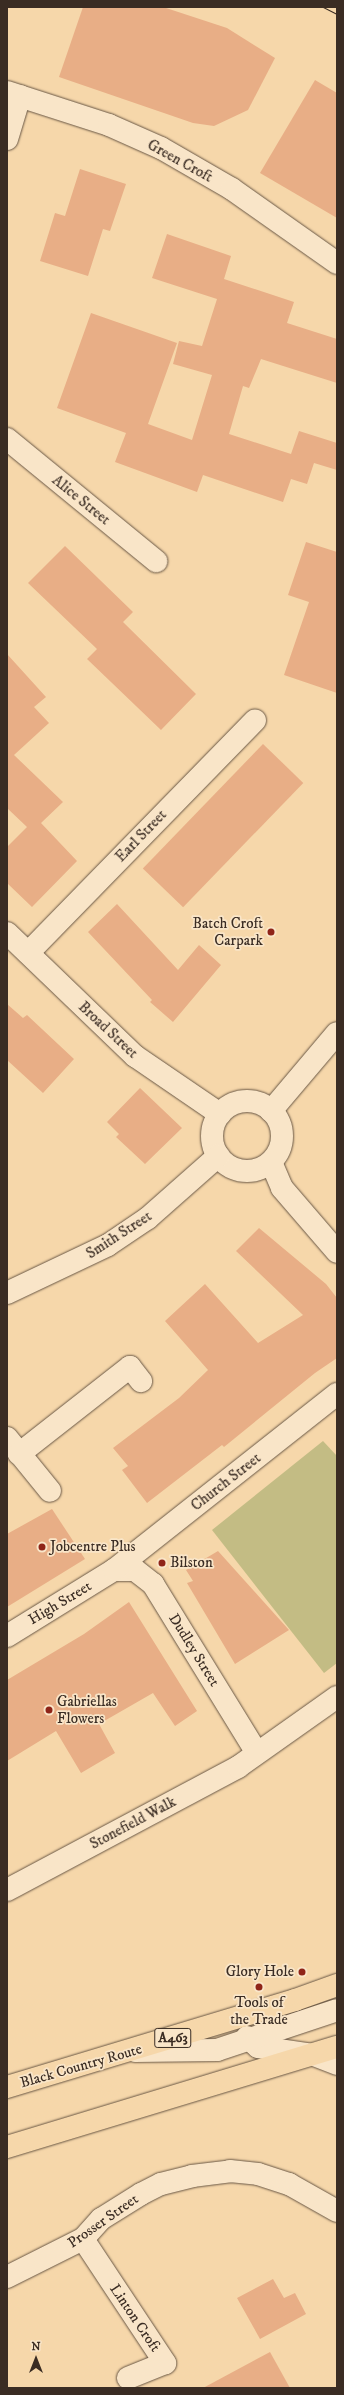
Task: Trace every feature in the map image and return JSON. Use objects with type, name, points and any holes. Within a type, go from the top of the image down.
[{"type":"highway","name":"Black Country Route","points":[[7,2087],[237,2018],[337,1985]]},
{"type":"highway","points":[[7,2147],[337,2047]]},
{"type":"street","points":[[7,139],[13,94]]},
{"type":"street","name":"Green Croft","points":[[13,94],[108,125],[161,148],[232,189],[337,263]]},
{"type":"street","name":"Alice Street","points":[[7,439],[156,561]]},
{"type":"street","name":"Earl Street","points":[[28,952],[255,720]]},
{"type":"street","name":"Broad Street","points":[[7,933],[135,1056],[220,1114]]},
{"type":"street","points":[[271,1111],[337,1033]]},
{"type":"street","points":[[250,1102],[271,1111],[281,1131],[278,1152],[271,1162],[253,1171],[243,1171],[233,1169],[218,1156],[212,1135],[220,1114],[228,1107],[250,1102]]},
{"type":"street","name":"Smith Street","points":[[7,1293],[108,1245],[148,1218],[218,1156]]},
{"type":"street","points":[[271,1162],[282,1188],[337,1252]]},
{"type":"street","points":[[50,1491],[13,1446],[130,1366],[141,1381]]},
{"type":"street","name":"Church Street","points":[[114,1570],[337,1394]]},
{"type":"street","name":"High Street","points":[[7,1636],[114,1570]]},
{"type":"street","name":"Dudley Street","points":[[114,1570],[135,1570],[153,1584],[257,1753]]},
{"type":"street","name":"Stonefield Walk","points":[[7,1890],[238,1767],[337,1697]]},
{"type":"street","points":[[130,2051],[217,2050],[337,2010]]},
{"type":"street","points":[[237,2018],[248,2040],[258,2047],[314,2055],[337,2064]]},
{"type":"street","name":"Prosser Street","points":[[7,2277],[83,2239],[116,2209],[161,2184],[192,2176],[230,2171],[258,2174],[289,2184],[337,2211]]},
{"type":"street","name":"Linton Croft","points":[[83,2239],[165,2363],[128,2378]]},
{"type":"shaded area","points":[[323,1441],[337,1456],[337,1663],[324,1673],[212,1530]]},
{"type":"building","points":[[83,7],[163,7],[227,28],[275,58],[248,110],[214,126],[193,123],[59,77]]},
{"type":"building","points":[[315,80],[337,93],[337,218],[260,173]]},
{"type":"building","points":[[80,169],[126,184],[110,231],[103,229],[88,276],[40,261],[55,213],[65,216]]},
{"type":"building","points":[[167,234],[231,256],[224,279],[294,302],[287,323],[337,339],[337,383],[261,359],[249,388],[243,386],[229,434],[291,454],[299,431],[337,443],[337,470],[314,463],[307,484],[291,479],[283,502],[203,475],[197,492],[115,462],[126,433],[57,408],[91,313],[177,343],[148,424],[192,440],[212,375],[173,364],[179,341],[202,346],[217,299],[152,278]]},
{"type":"building","points":[[306,542],[337,552],[337,693],[284,675],[309,602],[288,595]]},
{"type":"building","points":[[65,546],[133,612],[123,622],[196,694],[161,730],[87,659],[97,649],[28,583]]},
{"type":"building","points":[[7,654],[46,697],[34,707],[49,723],[14,755],[63,802],[41,823],[77,861],[32,907],[7,883],[7,847],[27,827],[7,808]]},
{"type":"building","points":[[263,744],[303,783],[183,907],[143,868]]},
{"type":"building","points":[[117,904],[178,970],[199,945],[221,965],[173,1022],[150,1002],[152,1000],[88,932]]},
{"type":"building","points":[[7,1004],[23,1018],[27,1015],[74,1059],[43,1093],[7,1060]]},
{"type":"building","points":[[140,1088],[182,1128],[145,1164],[116,1137],[119,1134],[107,1122]]},
{"type":"building","points":[[259,1228],[326,1284],[337,1298],[337,1358],[315,1373],[224,1447],[222,1445],[147,1503],[122,1470],[128,1466],[113,1448],[179,1398],[208,1370],[165,1321],[205,1284],[258,1343],[303,1315],[236,1251]]},
{"type":"building","name":"Jobcentre Plus","points":[[52,1509],[85,1559],[7,1607],[7,1534]]},
{"type":"building","points":[[218,1551],[289,1630],[235,1664],[187,1583],[193,1581],[186,1570]]},
{"type":"building","points":[[129,1602],[197,1711],[175,1726],[153,1693],[99,1724],[115,1753],[81,1773],[56,1731],[7,1761],[7,1680],[84,1634]]},
{"type":"building","points":[[273,2279],[284,2298],[295,2293],[306,2314],[260,2339],[237,2298]]},
{"type":"building","points":[[270,2352],[290,2388],[203,2388]]},
{"type":"tram line","points":[[323,7],[337,14]]},
{"type":"place","name":"Batch Croft Carpark","points":[[271,932]]},
{"type":"place","name":"Jobcentre Plus","points":[[42,1547]]},
{"type":"place","name":"Bilston","points":[[162,1563]]},
{"type":"place","name":"Gabriellas Flowers","points":[[49,1710]]},
{"type":"place","name":"Glory Hole","points":[[302,1972]]},
{"type":"place","name":"Tools of the Trade","points":[[259,1987]]}]
